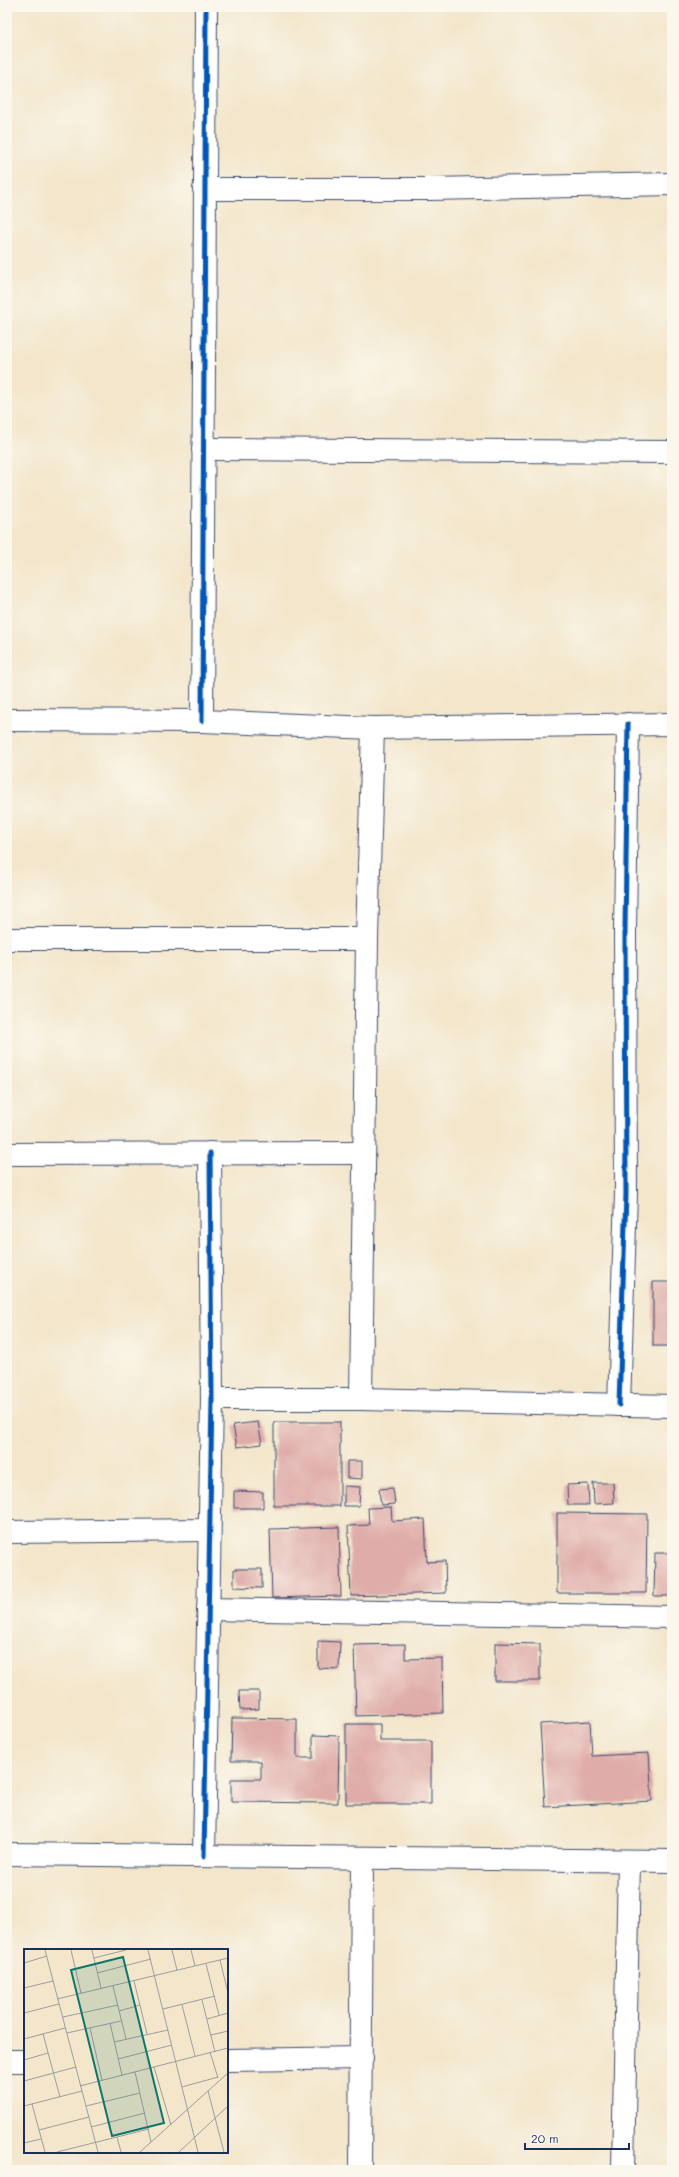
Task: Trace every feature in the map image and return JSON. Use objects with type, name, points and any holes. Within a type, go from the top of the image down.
[{"type":"street","points":[[202,721],[206,7]]},
{"type":"street","points":[[204,189],[430,190],[672,184]]},
{"type":"street","points":[[203,449],[672,452]]},
{"type":"street","points":[[7,720],[202,721],[373,728],[672,724]]},
{"type":"street","points":[[619,1405],[626,1194],[624,931],[628,724]]},
{"type":"street","points":[[361,1399],[367,939],[373,728]]},
{"type":"street","points":[[7,938],[367,939]]},
{"type":"street","points":[[204,1856],[212,1399],[210,1153]]},
{"type":"street","points":[[7,1154],[364,1154]]},
{"type":"street","points":[[212,1399],[361,1399],[672,1406]]},
{"type":"street","points":[[7,1532],[209,1530]]},
{"type":"street","points":[[208,1609],[672,1617]]},
{"type":"street","points":[[7,1854],[672,1861]]},
{"type":"street","points":[[360,2170],[362,2058],[362,1858]]},
{"type":"street","points":[[623,2170],[629,1861]]},
{"type":"street","points":[[228,2060],[362,2058]]},
{"type":"street","points":[[7,2061],[24,2061]]},
{"type":"building","points":[[653,1282],[672,1282],[672,1346],[653,1346]]},
{"type":"building","points":[[258,1422],[262,1444],[237,1447],[233,1425]]},
{"type":"building","points":[[274,1422],[340,1422],[340,1506],[274,1506]]},
{"type":"building","points":[[347,1461],[362,1461],[362,1479],[347,1478]]},
{"type":"building","points":[[593,1483],[613,1483],[614,1503],[594,1504]]},
{"type":"building","points":[[588,1484],[589,1505],[568,1505],[567,1485]]},
{"type":"building","points":[[344,1486],[360,1487],[359,1506],[344,1506]]},
{"type":"building","points":[[393,1488],[395,1504],[381,1505],[379,1489]]},
{"type":"building","points":[[234,1491],[263,1492],[263,1508],[234,1508]]},
{"type":"building","points":[[391,1507],[392,1521],[425,1519],[427,1562],[445,1561],[446,1593],[351,1596],[348,1526],[369,1525],[368,1508]]},
{"type":"building","points":[[557,1513],[647,1514],[646,1593],[557,1593]]},
{"type":"building","points":[[339,1527],[341,1596],[272,1598],[270,1529]]},
{"type":"building","points":[[655,1553],[672,1553],[672,1596],[654,1596]]},
{"type":"building","points":[[234,1569],[262,1569],[262,1588],[234,1587]]},
{"type":"building","points":[[318,1641],[340,1642],[339,1669],[318,1668]]},
{"type":"building","points":[[495,1643],[540,1644],[540,1681],[495,1681]]},
{"type":"building","points":[[405,1644],[405,1659],[442,1658],[443,1713],[356,1716],[354,1645]]},
{"type":"building","points":[[239,1691],[259,1691],[259,1709],[240,1710]]},
{"type":"building","points":[[232,1718],[297,1719],[297,1758],[313,1758],[313,1735],[339,1736],[338,1803],[231,1802],[231,1779],[261,1779],[261,1761],[231,1761]]},
{"type":"building","points":[[590,1721],[592,1756],[649,1753],[652,1801],[545,1807],[540,1724]]},
{"type":"building","points":[[346,1724],[380,1724],[380,1741],[431,1741],[431,1804],[346,1804]]},
{"type":"cycle path","points":[[202,721],[206,7]]},
{"type":"cycle path","points":[[619,1405],[626,1194],[625,931],[628,724]]},
{"type":"cycle path","points":[[204,1856],[212,1399],[210,1153]]}]
